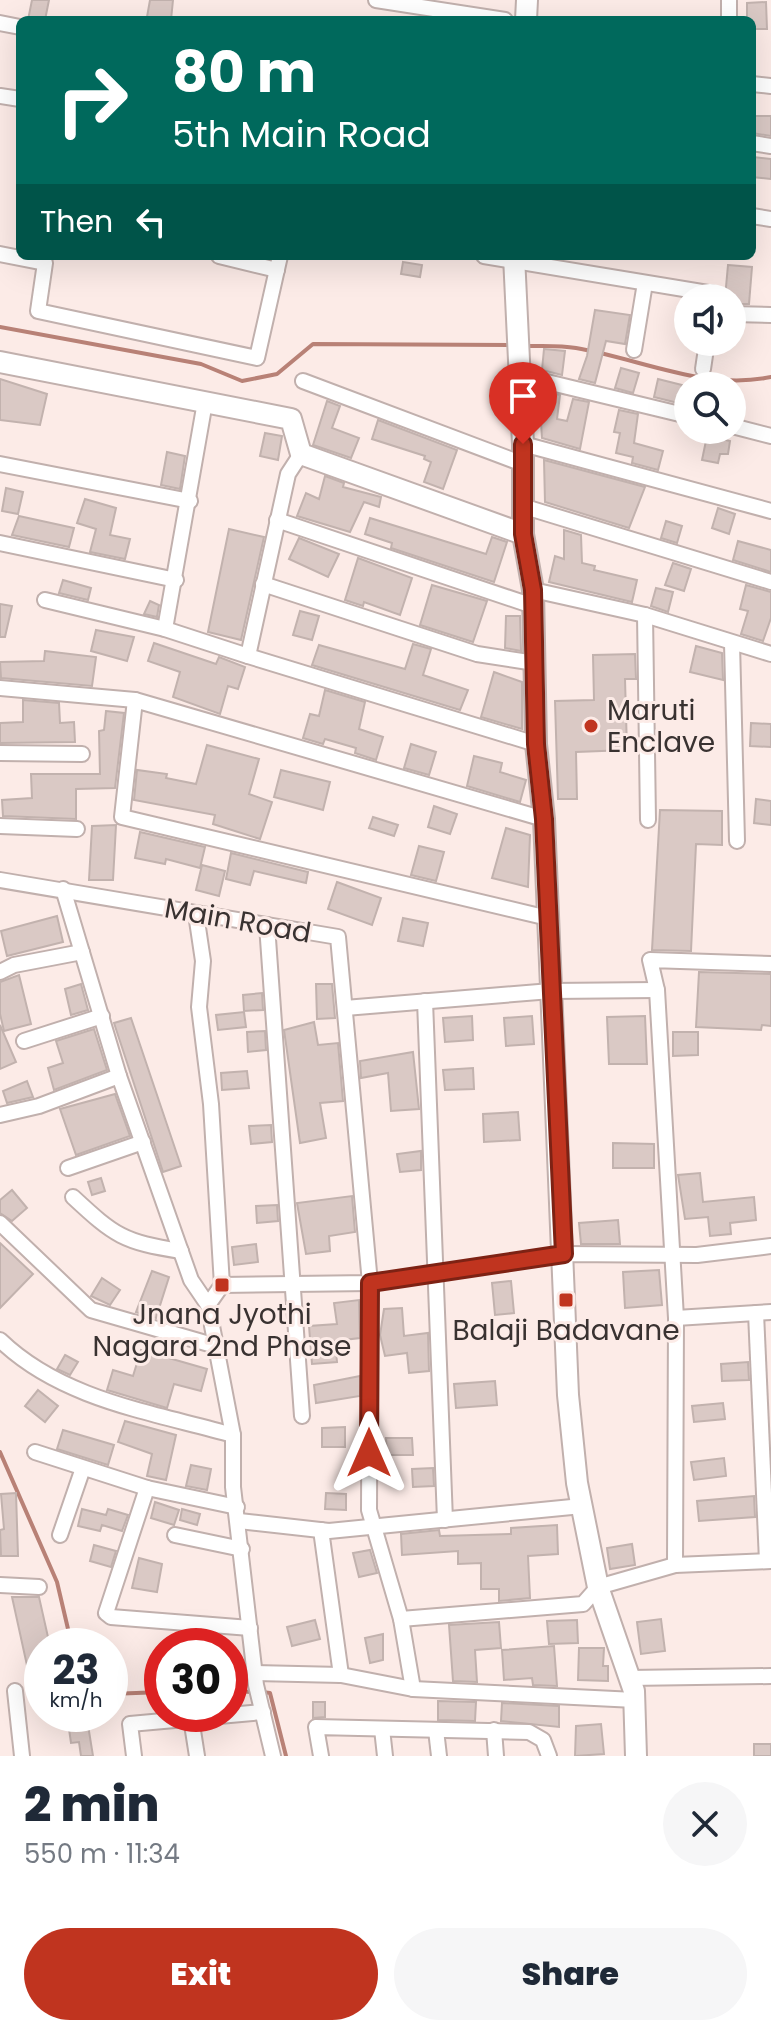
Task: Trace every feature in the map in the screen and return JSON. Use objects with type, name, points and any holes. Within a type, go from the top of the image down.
[{"type":"street","points":[[376,0],[479,16]]},
{"type":"street","points":[[34,260],[45,263],[38,311],[257,358],[278,263],[253,260]]},
{"type":"street","points":[[514,260],[523,454],[523,534],[533,598],[536,744],[544,819],[568,1395],[582,1506],[598,1587],[635,1700],[636,1756]]},
{"type":"street","points":[[519,260],[674,288]]},
{"type":"street","points":[[634,350],[645,283]]},
{"type":"street","points":[[746,314],[771,315]]},
{"type":"street","points":[[703,369],[705,356]]},
{"type":"street","points":[[0,362],[291,419],[301,454],[288,474],[248,656]]},
{"type":"street","points":[[518,375],[674,413]]},
{"type":"street","points":[[303,381],[523,454],[771,511]]},
{"type":"street","points":[[165,629],[190,501],[205,402]]},
{"type":"street","points":[[746,430],[771,436]]},
{"type":"street","points":[[301,454],[523,534]]},
{"type":"street","points":[[0,464],[190,501]]},
{"type":"street","points":[[522,506],[771,582]]},
{"type":"street","points":[[277,520],[533,598],[645,615],[771,654]]},
{"type":"street","points":[[0,543],[176,580]]},
{"type":"street","points":[[263,584],[477,654],[535,663]]},
{"type":"street","points":[[45,600],[165,629],[536,744]]},
{"type":"street","points":[[645,615],[648,820]]},
{"type":"street","points":[[732,643],[737,841]]},
{"type":"street","points":[[0,688],[135,700],[544,819]]},
{"type":"street","points":[[135,700],[122,817],[548,918]]},
{"type":"street","points":[[0,753],[82,754]]},
{"type":"street","points":[[0,826],[77,829]]},
{"type":"street","name":"Main Road","points":[[0,880],[338,937],[345,1008]]},
{"type":"street","points":[[63,889],[119,1076],[191,1280],[208,1305],[233,1435],[255,1679],[273,1756]]},
{"type":"street","points":[[196,914],[203,961],[199,1007],[211,1104],[222,1285],[208,1305]]},
{"type":"street","points":[[267,925],[302,1416]]},
{"type":"street","points":[[0,972],[14,965],[82,952]]},
{"type":"street","points":[[675,1565],[676,1318],[657,990],[650,960],[771,964]]},
{"type":"street","points":[[413,1689],[401,1619],[369,1510],[370,1283],[345,1008],[551,991],[657,990]]},
{"type":"street","points":[[425,1001],[433,1274],[445,1520]]},
{"type":"street","points":[[24,1041],[102,1016]]},
{"type":"street","points":[[0,1115],[39,1106],[119,1076]]},
{"type":"street","points":[[68,1168],[143,1142]]},
{"type":"street","points":[[73,1197],[112,1234],[133,1243],[181,1251]]},
{"type":"street","points":[[0,1223],[91,1310],[216,1346]]},
{"type":"street","points":[[222,1285],[370,1283],[564,1254],[697,1255],[771,1246]]},
{"type":"street","points":[[401,1619],[583,1604],[598,1587],[675,1565],[769,1561],[763,1313],[676,1318]]},
{"type":"street","points":[[0,1340],[16,1355],[69,1389],[233,1435]]},
{"type":"street","points":[[35,1452],[238,1514],[321,1530],[582,1506]]},
{"type":"street","points":[[60,1535],[83,1468]]},
{"type":"street","points":[[147,1488],[106,1613],[111,1617],[250,1628]]},
{"type":"street","points":[[321,1530],[341,1675]]},
{"type":"street","points":[[175,1535],[242,1549]]},
{"type":"street","points":[[0,1585],[39,1587]]},
{"type":"street","points":[[255,1679],[341,1675],[413,1689],[635,1700]]},
{"type":"street","points":[[629,1678],[771,1676]]},
{"type":"street","points":[[15,1691],[22,1756]]},
{"type":"street","points":[[248,1708],[261,1706]]},
{"type":"street","points":[[134,1756],[130,1724],[144,1723]]},
{"type":"street","points":[[321,1756],[316,1727],[529,1732],[543,1740],[549,1756]]},
{"type":"street","points":[[382,1729],[385,1756]]},
{"type":"street","points":[[436,1730],[439,1756]]},
{"type":"street","points":[[494,1730],[496,1756]]},
{"type":"street","points":[[193,1732],[197,1756]]},
{"type":"building","points":[[32,0],[49,0],[46,16],[29,16]]},
{"type":"building","points":[[150,0],[173,0],[171,16],[147,16]]},
{"type":"building","points":[[766,2],[767,29],[756,29],[756,16],[747,16],[747,3]]},
{"type":"building","points":[[756,116],[771,116],[771,136],[756,134]]},
{"type":"building","points":[[756,157],[771,159],[771,179],[756,177]]},
{"type":"building","points":[[403,262],[422,265],[420,277],[401,274]]},
{"type":"building","points":[[728,265],[752,267],[749,304],[746,304],[746,284],[726,284]]},
{"type":"building","points":[[595,310],[630,315],[625,344],[606,341],[595,383],[579,379],[587,356]]},
{"type":"building","points":[[544,349],[565,351],[562,375],[542,370]]},
{"type":"building","points":[[621,368],[639,373],[633,393],[615,388]]},
{"type":"building","points":[[0,379],[47,394],[40,425],[0,420]]},
{"type":"building","points":[[658,379],[674,383],[674,402],[654,397]]},
{"type":"building","points":[[539,390],[560,395],[557,419],[567,421],[573,399],[589,402],[580,449],[542,438]]},
{"type":"building","points":[[327,401],[340,406],[332,428],[359,438],[351,458],[313,445]]},
{"type":"building","points":[[619,410],[638,414],[634,443],[663,451],[658,470],[632,463],[633,457],[616,453],[620,433],[614,432]]},
{"type":"building","points":[[378,420],[457,450],[443,489],[424,482],[431,462],[424,459],[425,456],[372,439]]},
{"type":"building","points":[[265,433],[282,436],[278,460],[260,456]]},
{"type":"building","points":[[705,444],[730,444],[728,454],[720,454],[718,463],[702,460]]},
{"type":"building","points":[[167,452],[185,456],[180,489],[161,485]]},
{"type":"building","points":[[544,460],[645,487],[629,528],[545,502]]},
{"type":"building","points":[[325,476],[344,483],[343,487],[381,497],[379,507],[364,502],[350,532],[297,516],[306,493],[319,499]]},
{"type":"building","points":[[6,488],[23,492],[18,514],[2,511]]},
{"type":"building","points":[[85,499],[116,508],[110,535],[130,539],[125,559],[90,552],[96,529],[77,523]]},
{"type":"building","points":[[718,508],[735,514],[729,534],[712,528]]},
{"type":"building","points":[[19,516],[74,528],[69,547],[12,535]]},
{"type":"building","points":[[370,518],[486,554],[492,537],[507,542],[494,582],[391,548],[392,543],[365,534]]},
{"type":"building","points":[[666,521],[682,526],[677,543],[661,538]]},
{"type":"building","points":[[229,529],[264,537],[241,640],[208,632]]},
{"type":"building","points":[[564,530],[581,535],[582,563],[595,566],[594,570],[637,580],[632,602],[549,582],[555,556],[564,559]]},
{"type":"building","points":[[299,538],[339,554],[328,577],[289,559]]},
{"type":"building","points":[[738,541],[771,550],[771,572],[733,560]]},
{"type":"building","points":[[358,558],[412,578],[400,615],[364,602],[363,606],[345,600]]},
{"type":"building","points":[[673,563],[691,569],[684,591],[665,585]]},
{"type":"building","points":[[63,580],[91,588],[88,600],[59,593]]},
{"type":"building","points":[[432,585],[487,601],[473,642],[420,625]]},
{"type":"building","points":[[746,585],[771,592],[771,618],[763,641],[741,634],[748,611],[740,609]]},
{"type":"building","points":[[656,588],[673,592],[668,612],[651,606]]},
{"type":"building","points":[[150,601],[159,605],[157,617],[144,614]]},
{"type":"building","points":[[0,604],[12,606],[5,637],[0,637]]},
{"type":"building","points":[[300,611],[319,616],[312,640],[293,635]]},
{"type":"building","points":[[506,616],[520,616],[521,651],[505,648]]},
{"type":"building","points":[[96,630],[134,637],[127,661],[91,651]]},
{"type":"building","points":[[154,643],[216,664],[219,657],[245,667],[238,689],[228,686],[220,714],[173,697],[180,672],[148,661]]},
{"type":"building","points":[[413,644],[431,649],[423,675],[468,690],[460,710],[312,665],[319,645],[405,669]]},
{"type":"building","points":[[696,646],[722,653],[723,680],[690,672]]},
{"type":"building","points":[[45,651],[96,657],[92,686],[1,678],[0,662],[44,661]]},
{"type":"building","points":[[635,654],[636,679],[625,679],[627,750],[576,752],[577,799],[558,799],[555,701],[594,700],[593,655]]},
{"type":"building","points":[[494,672],[522,682],[522,729],[481,717]]},
{"type":"building","points":[[325,690],[365,702],[359,729],[383,737],[376,760],[355,753],[356,748],[325,739],[323,744],[303,738],[310,714],[319,716]]},
{"type":"building","points":[[23,700],[59,703],[60,723],[74,722],[75,742],[0,743],[0,723],[23,722]]},
{"type":"building","points":[[106,711],[124,713],[115,788],[76,789],[76,819],[3,816],[2,800],[32,798],[31,774],[100,774],[99,731],[104,730]]},
{"type":"building","points":[[751,723],[771,724],[771,747],[750,746]]},
{"type":"building","points":[[411,744],[436,752],[429,775],[404,768]]},
{"type":"building","points":[[207,745],[259,759],[249,794],[272,802],[260,839],[213,824],[215,815],[134,800],[137,770],[167,774],[166,778],[196,784]]},
{"type":"building","points":[[474,756],[502,763],[500,772],[526,780],[520,802],[467,786]]},
{"type":"building","points":[[281,770],[330,782],[323,810],[274,797]]},
{"type":"building","points":[[756,799],[771,801],[771,825],[754,823]]},
{"type":"building","points":[[434,806],[457,814],[450,834],[428,827]]},
{"type":"building","points":[[660,810],[722,811],[722,845],[696,844],[691,951],[652,950]]},
{"type":"building","points":[[373,817],[398,825],[394,836],[369,828]]},
{"type":"building","points":[[116,825],[113,880],[89,880],[92,826]]},
{"type":"building","points":[[506,828],[530,835],[528,887],[492,878]]},
{"type":"building","points":[[140,832],[205,847],[200,868],[166,859],[165,864],[135,858]]},
{"type":"building","points":[[419,846],[444,852],[436,881],[411,875]]},
{"type":"building","points":[[231,853],[308,872],[306,883],[254,871],[250,885],[226,879]]},
{"type":"building","points":[[202,865],[225,871],[219,896],[196,890]]},
{"type":"building","points":[[337,882],[381,898],[372,925],[328,909]]},
{"type":"building","points":[[57,916],[63,942],[7,956],[1,931]]},
{"type":"building","points":[[403,918],[428,923],[423,946],[398,941]]},
{"type":"building","points":[[699,972],[771,974],[771,1026],[762,1025],[761,1030],[696,1027]]},
{"type":"building","points":[[19,975],[31,1024],[4,1031],[0,1014],[0,982]]},
{"type":"building","points":[[81,984],[88,1010],[71,1015],[65,989]]},
{"type":"building","points":[[316,984],[332,984],[335,1018],[317,1019]]},
{"type":"building","points":[[262,993],[263,1010],[244,1011],[243,995]]},
{"type":"building","points":[[244,1012],[246,1027],[218,1030],[216,1015]]},
{"type":"building","points":[[472,1016],[473,1040],[445,1042],[443,1018]]},
{"type":"building","points":[[532,1016],[534,1044],[506,1046],[504,1018]]},
{"type":"building","points":[[645,1016],[647,1064],[609,1064],[607,1017]]},
{"type":"building","points":[[131,1018],[181,1166],[163,1172],[114,1023]]},
{"type":"building","points":[[314,1022],[318,1045],[338,1043],[343,1101],[320,1103],[326,1138],[300,1143],[284,1030]]},
{"type":"building","points":[[0,1025],[16,1062],[0,1069]]},
{"type":"building","points":[[94,1029],[107,1070],[54,1090],[48,1068],[63,1063],[56,1041]]},
{"type":"building","points":[[265,1031],[266,1050],[248,1052],[247,1032]]},
{"type":"building","points":[[673,1032],[698,1032],[698,1055],[673,1056]]},
{"type":"building","points":[[413,1052],[419,1109],[391,1111],[388,1073],[361,1078],[360,1061]]},
{"type":"building","points":[[473,1068],[474,1089],[445,1090],[443,1070]]},
{"type":"building","points":[[247,1071],[249,1088],[222,1090],[221,1073]]},
{"type":"building","points":[[27,1081],[33,1097],[7,1103],[3,1091]]},
{"type":"building","points":[[115,1094],[130,1136],[76,1155],[60,1109]]},
{"type":"building","points":[[518,1112],[520,1140],[484,1142],[483,1114]]},
{"type":"building","points":[[271,1125],[272,1142],[251,1144],[249,1126]]},
{"type":"building","points":[[613,1143],[654,1144],[654,1168],[613,1168]]},
{"type":"building","points":[[421,1151],[421,1170],[400,1172],[397,1154]]},
{"type":"building","points":[[700,1173],[703,1202],[754,1197],[756,1220],[730,1223],[731,1234],[710,1236],[708,1217],[685,1219],[678,1175]]},
{"type":"building","points":[[101,1178],[105,1191],[92,1195],[88,1182]]},
{"type":"building","points":[[12,1190],[27,1208],[12,1221],[0,1213],[0,1200]]},
{"type":"building","points":[[352,1196],[355,1232],[329,1236],[330,1251],[306,1254],[297,1203]]},
{"type":"building","points":[[277,1205],[278,1221],[257,1223],[256,1206]]},
{"type":"building","points":[[618,1220],[620,1244],[581,1244],[579,1223]]},
{"type":"building","points":[[0,1243],[33,1274],[0,1308]]},
{"type":"building","points":[[256,1244],[258,1262],[234,1265],[232,1247]]},
{"type":"building","points":[[659,1270],[662,1305],[625,1308],[623,1272]]},
{"type":"building","points":[[152,1271],[169,1277],[156,1318],[136,1312]]},
{"type":"building","points":[[102,1278],[120,1290],[110,1305],[91,1296]]},
{"type":"building","points":[[511,1281],[514,1313],[495,1315],[492,1283]]},
{"type":"building","points":[[359,1300],[360,1338],[335,1341],[337,1362],[312,1364],[309,1326],[337,1324],[334,1303]]},
{"type":"building","points":[[402,1308],[404,1336],[428,1333],[429,1371],[409,1373],[407,1353],[385,1356],[380,1335],[384,1309]]},
{"type":"building","points":[[141,1350],[207,1369],[201,1391],[174,1384],[167,1408],[107,1390],[113,1370],[133,1376]]},
{"type":"building","points":[[65,1355],[78,1362],[70,1375],[57,1369]]},
{"type":"building","points":[[748,1362],[749,1380],[722,1381],[721,1364]]},
{"type":"building","points":[[360,1376],[360,1396],[316,1403],[314,1385]]},
{"type":"building","points":[[495,1381],[497,1405],[456,1408],[454,1384]]},
{"type":"building","points":[[38,1390],[58,1406],[45,1422],[25,1406]]},
{"type":"building","points":[[723,1403],[725,1419],[694,1422],[692,1406]]},
{"type":"building","points":[[125,1421],[176,1435],[166,1480],[147,1476],[152,1454],[118,1442]]},
{"type":"building","points":[[345,1427],[345,1447],[322,1447],[322,1428]]},
{"type":"building","points":[[63,1430],[114,1445],[108,1465],[57,1449]]},
{"type":"building","points":[[386,1438],[412,1438],[413,1455],[387,1455]]},
{"type":"building","points":[[724,1458],[726,1476],[694,1480],[691,1462]]},
{"type":"building","points":[[191,1465],[211,1469],[207,1490],[186,1486]]},
{"type":"building","points":[[433,1468],[434,1486],[413,1487],[412,1469]]},
{"type":"building","points":[[16,1493],[18,1556],[1,1556],[0,1530],[4,1529],[1,1494]]},
{"type":"building","points":[[326,1493],[346,1494],[346,1510],[325,1509]]},
{"type":"building","points":[[754,1496],[755,1517],[699,1521],[697,1501]]},
{"type":"building","points":[[155,1502],[179,1510],[174,1525],[151,1518]]},
{"type":"building","points":[[82,1509],[106,1515],[108,1509],[128,1515],[122,1531],[102,1525],[100,1531],[78,1526]]},
{"type":"building","points":[[182,1509],[200,1514],[197,1525],[180,1520]]},
{"type":"building","points":[[557,1525],[558,1554],[528,1556],[530,1598],[499,1601],[499,1589],[481,1589],[481,1563],[458,1564],[458,1551],[402,1555],[401,1534],[439,1530],[440,1536],[511,1534],[511,1528]]},
{"type":"building","points":[[632,1544],[635,1565],[610,1569],[607,1548]]},
{"type":"building","points":[[94,1545],[116,1551],[111,1567],[90,1561]]},
{"type":"building","points":[[370,1550],[377,1573],[359,1577],[353,1553]]},
{"type":"building","points":[[139,1558],[162,1564],[157,1592],[132,1588]]},
{"type":"building","points":[[12,1597],[39,1597],[46,1628],[24,1628],[24,1652]]},
{"type":"building","points":[[661,1619],[665,1651],[641,1654],[637,1622]]},
{"type":"building","points":[[315,1620],[320,1639],[292,1646],[287,1627]]},
{"type":"building","points":[[577,1620],[578,1643],[549,1644],[547,1621]]},
{"type":"building","points":[[499,1622],[501,1648],[475,1650],[477,1682],[453,1681],[449,1625]]},
{"type":"building","points":[[383,1634],[383,1660],[370,1663],[365,1638]]},
{"type":"building","points":[[554,1646],[557,1686],[533,1685],[532,1678],[504,1680],[502,1650]]},
{"type":"building","points":[[579,1648],[604,1648],[603,1666],[608,1666],[608,1681],[578,1680]]},
{"type":"building","points":[[438,1701],[476,1702],[475,1721],[438,1720]]},
{"type":"building","points":[[313,1702],[325,1702],[325,1717],[313,1718]]},
{"type":"building","points":[[502,1703],[559,1706],[559,1727],[501,1721]]},
{"type":"building","points":[[601,1724],[604,1754],[575,1756],[576,1726]]},
{"type":"building","points":[[69,1732],[89,1732],[93,1756],[81,1756],[79,1742],[71,1743]]},
{"type":"building","points":[[754,1744],[771,1744],[771,1756],[754,1756]]},
{"type":"waterway","points":[[0,327],[201,364],[242,381],[277,374],[313,344],[513,345]]},
{"type":"waterway","points":[[526,346],[576,348],[697,377],[722,380],[771,377]]},
{"type":"waterway","points":[[0,1452],[57,1582],[68,1628]]},
{"type":"waterway","points":[[248,1692],[253,1692]]},
{"type":"waterway","points":[[262,1692],[270,1693],[286,1756]]},
{"type":"waterway","points":[[128,1693],[144,1693]]},
{"type":"place","name":"Maruti Enclave","points":[[591,726]]},
{"type":"place","name":"Jnana Jyothi Nagara 2nd Phase","points":[[222,1285]]},
{"type":"place","name":"Balaji Badavane","points":[[566,1300]]},
{"type":"route","points":[[369,1453],[370,1283],[564,1254],[544,819],[536,744],[533,590],[523,534],[523,444]]}]
